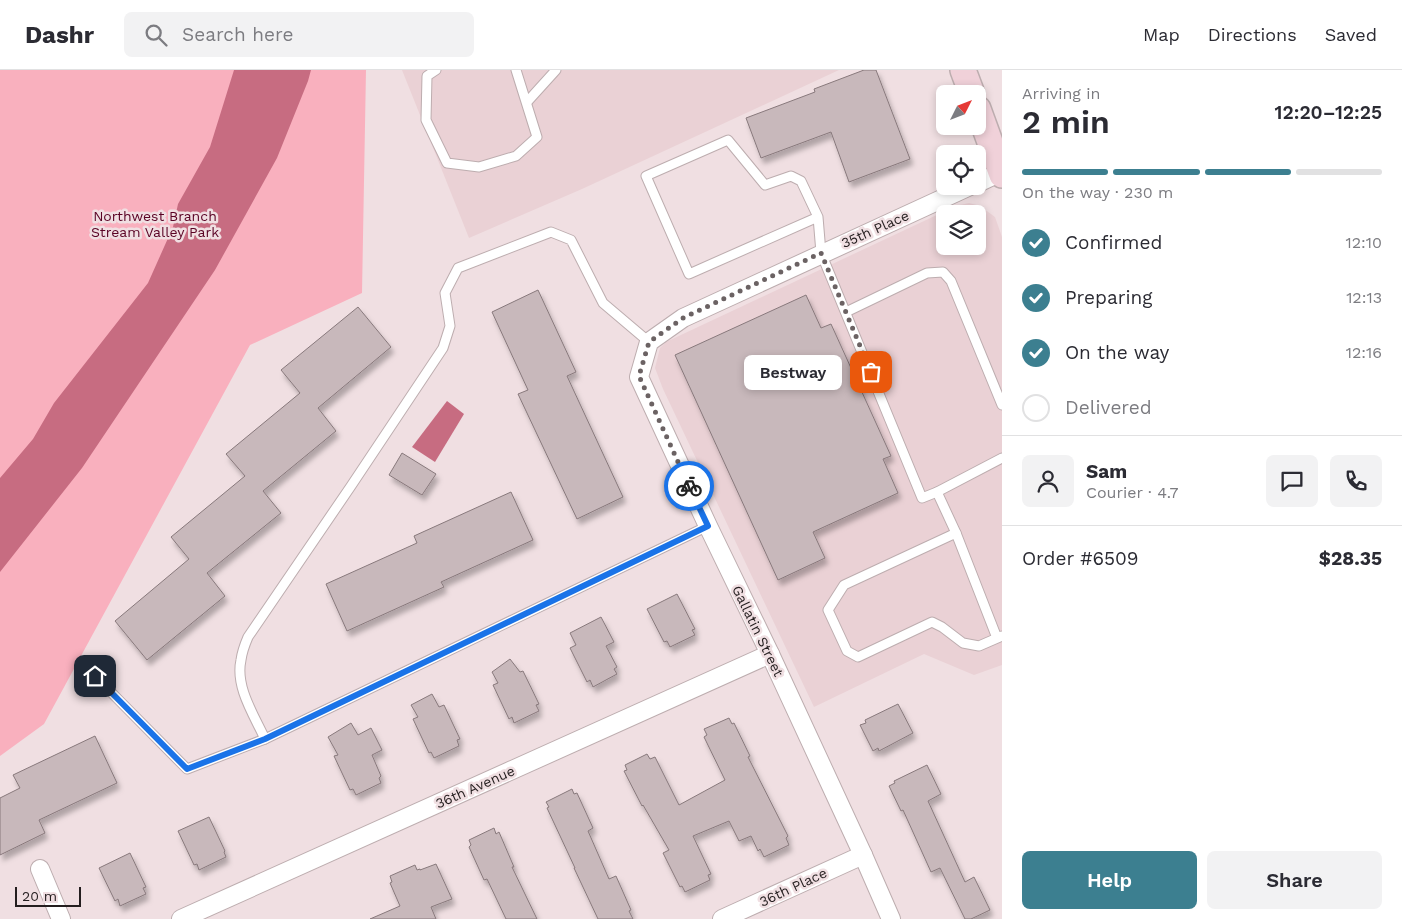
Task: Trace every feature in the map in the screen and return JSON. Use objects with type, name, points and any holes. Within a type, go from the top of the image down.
[{"type":"main road","points":[[963,70],[969,85]]},
{"type":"main road","points":[[986,132],[1001,174]]},
{"type":"street","points":[[986,180],[1001,174]]},
{"type":"street","name":"35th Place","points":[[649,342],[683,318],[950,195]]},
{"type":"street","name":"Gallatin Street","points":[[649,342],[639,376],[708,526],[770,654],[891,919]]},
{"type":"street","name":"36th Avenue","points":[[181,919],[770,654]]},
{"type":"street","name":"36th Place","points":[[722,919],[863,855]]},
{"type":"street","points":[[40,869],[61,919]]},
{"type":"lane","points":[[436,70],[427,76],[426,120],[447,164],[480,167],[516,156],[537,137],[516,70]]},
{"type":"lane","points":[[526,102],[556,70]]},
{"type":"lane","points":[[818,217],[689,274],[646,176],[728,140],[765,185],[791,176],[801,181],[818,217],[821,253],[922,498],[1002,458]]},
{"type":"lane","points":[[265,739],[240,682],[240,661],[248,637],[442,348],[450,326],[446,293],[458,268],[551,232],[571,240],[603,303],[649,342]]},
{"type":"lane","points":[[846,312],[927,273],[943,272],[951,281],[1002,405]]},
{"type":"lane","points":[[937,492],[956,533],[1000,637],[979,646],[963,643],[932,622],[858,657],[847,651],[828,610],[844,585],[956,533]]},
{"type":"lane","points":[[95,676],[187,769],[265,739],[708,526]]},
{"type":"shaded area","points":[[234,70],[311,70],[277,158],[215,270],[82,468],[0,572],[0,478],[33,439],[54,403],[148,283],[173,227],[178,204],[210,147]]},
{"type":"shaded area","points":[[402,70],[839,70],[582,189],[469,238]]},
{"type":"shaded area","points":[[969,203],[976,205],[960,205]]},
{"type":"shaded area","points":[[986,210],[995,217],[1002,237],[1002,665],[974,675],[924,654],[814,707],[663,389],[655,368],[660,348],[666,342],[936,215],[936,255],[986,255]]},
{"type":"shaded area","points":[[447,401],[464,414],[435,462],[412,447]]},
{"type":"green space","name":"Northwest Branch Stream Valley Park","points":[[0,70],[366,70],[362,293],[250,345],[44,724],[0,756]]},
{"type":"building","points":[[864,70],[876,70],[910,159],[849,182],[831,132],[761,158],[746,118],[815,92],[814,89]]},
{"type":"building","points":[[538,290],[576,372],[567,376],[623,497],[577,519],[518,394],[528,390],[492,312]]},
{"type":"building","points":[[806,295],[821,328],[831,324],[891,456],[883,459],[898,493],[813,532],[825,558],[778,580],[675,355]]},
{"type":"building","points":[[358,307],[391,347],[318,408],[336,431],[263,491],[281,513],[207,573],[225,596],[147,660],[115,621],[189,559],[171,537],[245,476],[226,454],[300,393],[281,370]]},
{"type":"building","points":[[402,453],[436,474],[422,495],[389,475]]},
{"type":"building","points":[[511,492],[533,540],[441,582],[444,587],[347,631],[326,584],[417,543],[414,536]]},
{"type":"building","points":[[677,594],[695,629],[692,630],[695,635],[670,647],[667,641],[664,642],[647,609]]},
{"type":"building","points":[[601,617],[614,642],[606,646],[617,667],[614,669],[617,674],[593,687],[590,680],[587,682],[570,648],[576,645],[570,633]]},
{"type":"building","points":[[510,659],[520,672],[523,671],[539,704],[536,705],[539,711],[514,723],[512,717],[509,719],[493,685],[498,683],[492,672]]},
{"type":"building","points":[[432,694],[439,707],[444,705],[460,739],[457,740],[459,746],[434,758],[431,752],[429,753],[413,719],[418,717],[411,705]]},
{"type":"building","points":[[898,704],[913,733],[879,751],[878,748],[873,751],[860,725],[866,723],[865,720]]},
{"type":"building","points":[[729,718],[732,724],[734,723],[750,756],[748,757],[788,836],[786,838],[789,845],[764,857],[760,849],[758,851],[751,836],[739,841],[729,821],[693,836],[711,874],[708,875],[710,880],[685,892],[682,886],[680,887],[663,853],[669,850],[642,806],[624,771],[627,770],[625,765],[647,754],[650,759],[655,757],[679,805],[725,780],[704,737],[707,735],[704,729]]},
{"type":"building","points":[[351,723],[358,735],[371,728],[382,750],[372,755],[381,776],[379,778],[381,783],[356,795],[353,789],[350,790],[334,756],[338,755],[328,737]]},
{"type":"building","points":[[95,736],[117,783],[39,820],[45,833],[0,855],[0,798],[20,788],[13,775]]},
{"type":"building","points":[[927,765],[941,794],[928,801],[965,882],[974,877],[990,910],[971,919],[965,919],[940,868],[931,872],[903,810],[901,811],[889,786],[895,783],[894,781]]},
{"type":"building","points":[[572,789],[574,794],[577,793],[593,828],[588,831],[609,879],[616,876],[633,919],[598,919],[574,868],[546,802]]},
{"type":"building","points":[[209,817],[226,857],[199,870],[197,864],[194,865],[178,831]]},
{"type":"building","points":[[494,828],[496,834],[499,832],[514,867],[512,867],[537,919],[506,919],[487,879],[484,880],[469,847],[471,845],[469,840]]},
{"type":"building","points":[[130,853],[146,887],[143,888],[146,894],[120,906],[118,899],[115,901],[99,868]]},
{"type":"building","points":[[436,864],[452,899],[431,907],[436,919],[370,919],[400,906],[390,883],[392,882],[390,876],[415,865],[417,870],[420,870]]},
{"type":"way so far","points":[[689,486],[639,376],[649,342],[683,318],[821,253],[871,372]]},
{"type":"place","name":"Bestway","points":[[871,372]]},
{"type":"route","points":[[95,676],[187,769],[265,739],[708,526],[689,486]]}]
